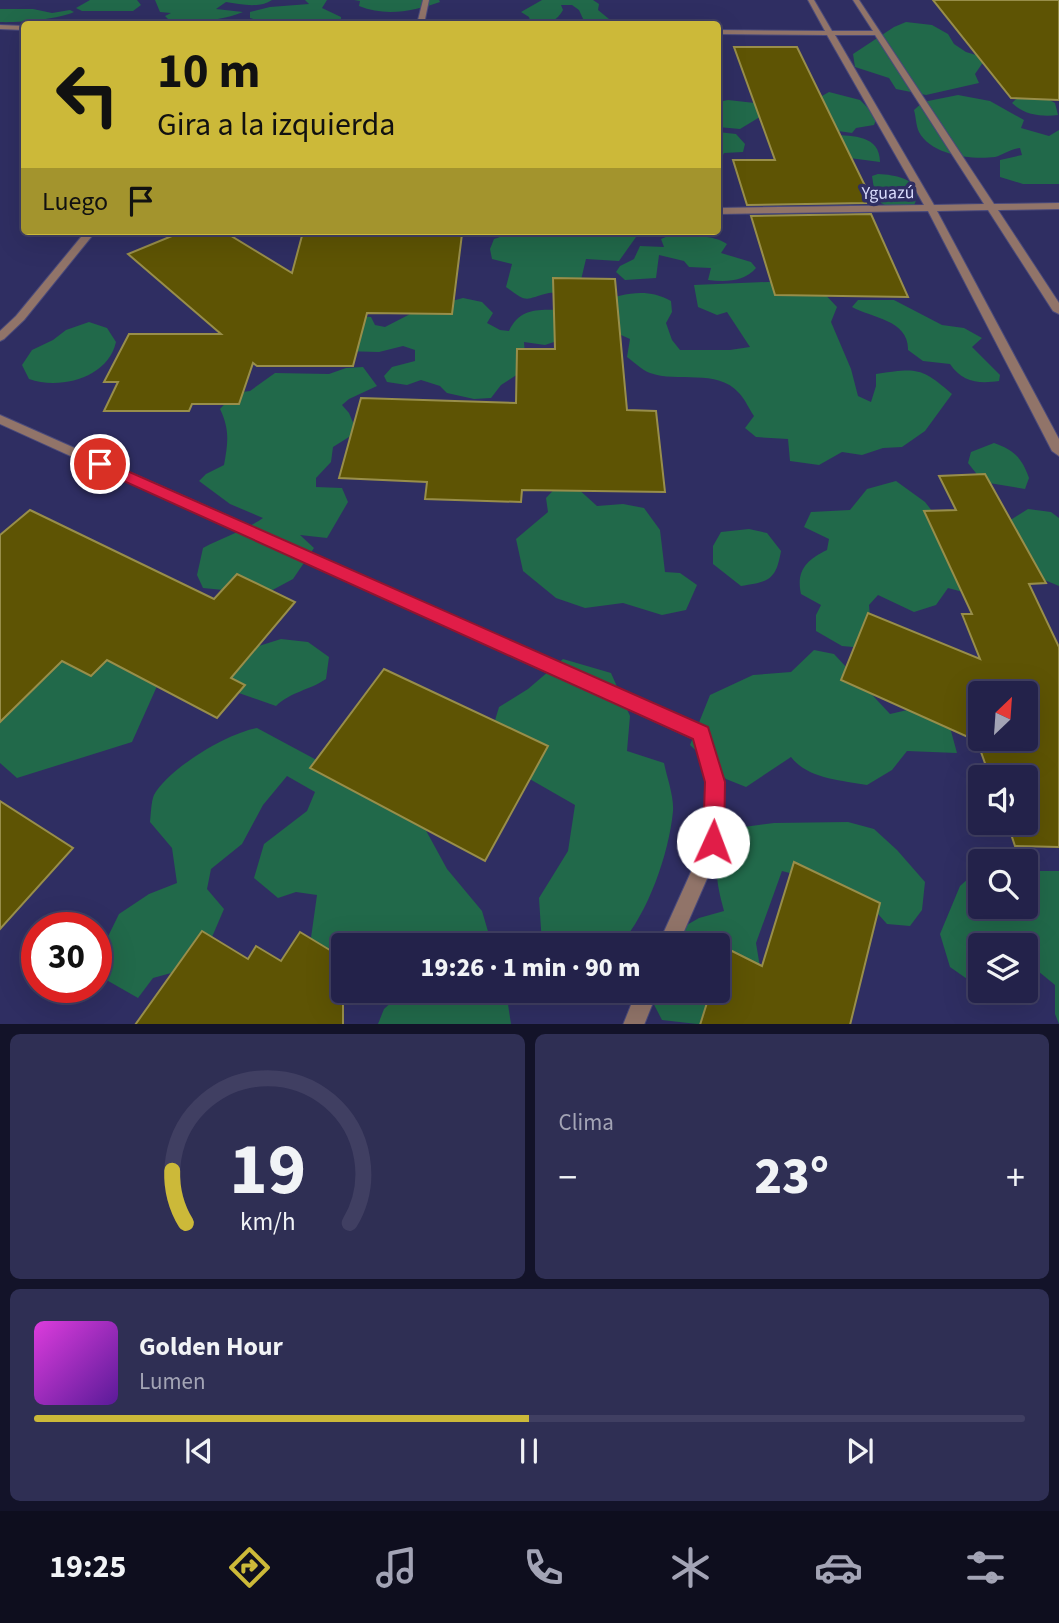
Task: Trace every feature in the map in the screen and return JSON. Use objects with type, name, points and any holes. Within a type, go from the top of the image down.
[{"type":"street","points":[[421,21],[426,0]]},
{"type":"street","points":[[811,0],[931,208],[1059,451]]},
{"type":"street","points":[[856,0],[1059,311]]},
{"type":"street","points":[[0,27],[21,28]]},
{"type":"street","points":[[721,32],[877,33]]},
{"type":"street","name":"Yguazú","points":[[721,211],[1059,206]]},
{"type":"street","points":[[0,337],[20,318],[88,235]]},
{"type":"street","points":[[0,419],[701,734],[715,782],[713,842],[673,933]]},
{"type":"street","points":[[633,1024],[642,1003]]},
{"type":"green space","points":[[90,0],[137,0],[141,5],[133,11],[82,11],[76,8]]},
{"type":"green space","points":[[155,0],[272,0],[255,5],[226,2],[216,9],[243,12],[216,19],[187,21],[169,20],[165,16],[171,13],[160,12]]},
{"type":"green space","points":[[305,0],[327,0],[322,8],[341,17],[341,21],[261,21],[250,18],[250,12],[270,7],[309,4]]},
{"type":"green space","points":[[354,0],[440,2],[390,12],[359,6],[360,1]]},
{"type":"green space","points":[[542,0],[593,0],[599,4],[598,10],[609,19],[584,21],[579,10],[572,5],[561,5],[563,10],[553,21],[530,21],[521,12]]},
{"type":"green space","points":[[0,9],[74,12],[38,20],[0,22]]},
{"type":"green space","points":[[906,22],[932,25],[948,34],[954,44],[966,52],[986,58],[975,74],[979,83],[926,95],[896,89],[889,78],[855,67],[853,54]]},
{"type":"green space","points":[[829,92],[860,100],[877,117],[874,125],[856,128],[852,133],[838,131],[837,126],[828,123],[813,101]]},
{"type":"green space","points":[[958,95],[990,101],[1024,120],[1021,128],[1049,136],[1059,130],[1059,184],[1023,184],[1000,177],[1000,160],[1022,155],[1020,148],[995,157],[975,158],[942,151],[925,140],[918,130],[914,110],[923,102]]},
{"type":"green space","points":[[1019,96],[1044,97],[1055,103],[1058,115],[1028,113],[1012,103]]},
{"type":"green space","points":[[721,101],[764,104],[768,112],[740,129],[721,127]]},
{"type":"green space","points":[[721,132],[736,134],[745,144],[743,152],[724,153],[721,159]]},
{"type":"green space","points":[[833,135],[857,137],[870,142],[879,153],[880,162],[842,157]]},
{"type":"green space","points":[[878,174],[903,178],[915,187],[916,201],[911,211],[895,210],[871,198],[874,189],[872,176]]},
{"type":"green space","points":[[505,235],[636,237],[619,261],[586,259],[580,284],[573,294],[552,293],[527,299],[506,287],[512,264],[492,259],[490,249],[494,239]]},
{"type":"green space","points":[[670,235],[709,237],[727,244],[721,253],[751,262],[756,268],[746,276],[734,280],[708,280],[711,268],[689,267],[684,261],[659,255],[656,278],[625,280],[616,272],[620,266],[634,259],[640,246],[664,247],[661,239]]},
{"type":"green space","points":[[789,281],[819,288],[837,307],[831,322],[851,369],[858,396],[871,402],[876,386],[876,374],[901,371],[925,374],[952,394],[925,431],[902,447],[883,448],[862,455],[842,452],[819,465],[790,461],[788,439],[756,437],[745,428],[754,416],[741,395],[730,385],[708,378],[661,376],[641,368],[627,357],[630,339],[612,331],[598,302],[635,293],[662,297],[671,301],[672,312],[666,323],[672,340],[680,350],[730,350],[750,347],[727,312],[717,315],[698,307],[694,285]]},
{"type":"green space","points":[[463,298],[482,302],[493,313],[487,323],[500,330],[509,331],[523,314],[559,310],[572,336],[545,345],[524,342],[525,356],[521,372],[501,385],[491,398],[474,399],[447,393],[440,386],[421,380],[407,385],[387,382],[384,376],[392,367],[415,361],[415,350],[403,346],[379,352],[343,351],[356,316],[371,317],[375,325],[385,327],[418,310]]},
{"type":"green space","points":[[858,300],[894,300],[942,325],[964,328],[982,338],[972,347],[1000,375],[999,381],[971,380],[960,375],[950,364],[923,361],[908,350],[907,340],[896,326],[852,307]]},
{"type":"green space","points":[[89,322],[107,328],[116,342],[103,365],[68,382],[29,379],[22,365],[32,350],[66,330]]},
{"type":"green space","points":[[363,367],[377,386],[342,405],[349,413],[357,432],[333,447],[331,462],[316,478],[316,487],[342,488],[348,502],[327,538],[300,535],[314,548],[293,579],[265,594],[203,588],[197,575],[203,548],[263,518],[230,504],[199,481],[206,474],[224,465],[227,437],[220,409],[235,393],[250,391],[275,373],[329,374],[346,368]]},
{"type":"green space","points":[[994,443],[1012,452],[1020,460],[1029,478],[1025,489],[983,482],[968,463],[971,452]]},
{"type":"green space","points":[[562,481],[576,487],[597,506],[623,504],[644,508],[660,530],[665,572],[680,573],[697,585],[686,610],[662,615],[623,603],[585,608],[556,598],[523,571],[516,539],[548,512],[546,498]]},
{"type":"green space","points":[[896,481],[925,502],[940,521],[963,592],[948,588],[936,605],[914,612],[878,595],[869,605],[871,629],[864,648],[842,646],[816,631],[816,615],[821,605],[801,594],[800,579],[804,567],[827,550],[829,539],[804,527],[811,512],[850,510],[867,489]]},
{"type":"green space","points":[[1028,509],[1051,512],[1059,518],[1059,586],[1035,576],[1004,524]]},
{"type":"green space","points":[[749,529],[767,533],[781,551],[777,568],[770,578],[741,586],[713,564],[713,546],[721,532]]},
{"type":"green space","points":[[281,639],[308,642],[329,657],[326,679],[288,697],[276,706],[233,691],[229,674],[246,650]]},
{"type":"green space","points":[[105,646],[162,675],[132,742],[17,778],[0,763],[0,691],[56,661]]},
{"type":"green space","points":[[814,650],[834,654],[890,714],[916,708],[948,720],[957,753],[907,751],[892,770],[867,785],[815,774],[791,757],[746,787],[726,779],[690,745],[710,695],[753,675],[791,672]]},
{"type":"green space","points":[[563,659],[611,673],[630,716],[627,751],[664,763],[673,805],[671,828],[656,882],[629,933],[541,933],[539,898],[568,851],[575,805],[514,770],[487,747],[499,707],[528,689]]},
{"type":"green space","points":[[257,728],[417,814],[447,869],[482,911],[488,933],[331,933],[331,966],[309,952],[317,895],[296,892],[278,898],[254,878],[264,844],[307,811],[315,792],[287,776],[263,805],[242,844],[211,869],[207,889],[224,909],[200,965],[153,978],[138,998],[112,983],[112,928],[119,914],[149,894],[177,883],[172,848],[150,822],[154,795],[172,774],[185,764],[215,745]]},
{"type":"green space","points":[[848,822],[874,829],[925,882],[922,910],[910,926],[887,924],[870,905],[813,879],[782,871],[756,943],[762,979],[732,1024],[662,1020],[653,1003],[730,1003],[730,933],[673,933],[699,918],[724,911],[718,884],[718,865],[744,827],[774,823]]},
{"type":"green space","points":[[1038,871],[1059,871],[1059,1024],[1055,1014],[1055,985],[1038,971],[1038,933],[968,933],[968,980],[950,967],[940,934],[960,886],[968,879],[968,919],[1038,919]]},
{"type":"green space","points":[[391,1003],[508,1003],[511,1024],[378,1024],[384,1009]]},
{"type":"building","points":[[933,0],[1059,0],[1059,100],[1011,98]]},
{"type":"building","points":[[734,47],[797,47],[871,198],[864,198],[866,203],[747,205],[733,160],[775,160]]},
{"type":"building","points":[[871,214],[908,297],[775,295],[751,216]]},
{"type":"building","points":[[174,235],[230,235],[292,273],[302,235],[462,235],[452,314],[367,313],[353,366],[257,366],[253,363],[239,404],[192,404],[189,411],[104,411],[118,382],[104,382],[129,334],[221,334],[128,254]]},
{"type":"building","points":[[553,278],[615,279],[627,410],[656,411],[665,492],[522,490],[521,502],[425,499],[427,482],[339,478],[361,398],[516,403],[517,349],[555,349]]},
{"type":"building","points":[[985,474],[1046,583],[1029,584],[1059,647],[1059,847],[1015,846],[1011,835],[1038,835],[1038,765],[986,765],[981,751],[1038,751],[1038,681],[968,681],[968,737],[841,680],[868,613],[980,659],[962,614],[972,614],[924,511],[956,510],[939,476]]},
{"type":"building","points":[[30,510],[214,599],[237,574],[295,602],[231,678],[245,685],[217,718],[107,660],[91,676],[62,661],[0,722],[0,535]]},
{"type":"building","points":[[384,669],[548,746],[485,861],[310,768]]},
{"type":"building","points":[[0,801],[73,848],[0,929]]},
{"type":"building","points":[[794,862],[880,903],[850,1024],[700,1024],[707,1003],[730,1003],[730,950],[762,966]]},
{"type":"building","points":[[202,931],[248,959],[256,946],[281,961],[300,932],[331,951],[331,1003],[343,1003],[343,1024],[136,1024]]},
{"type":"route","points":[[100,464],[701,734],[715,782],[713,842]]}]
